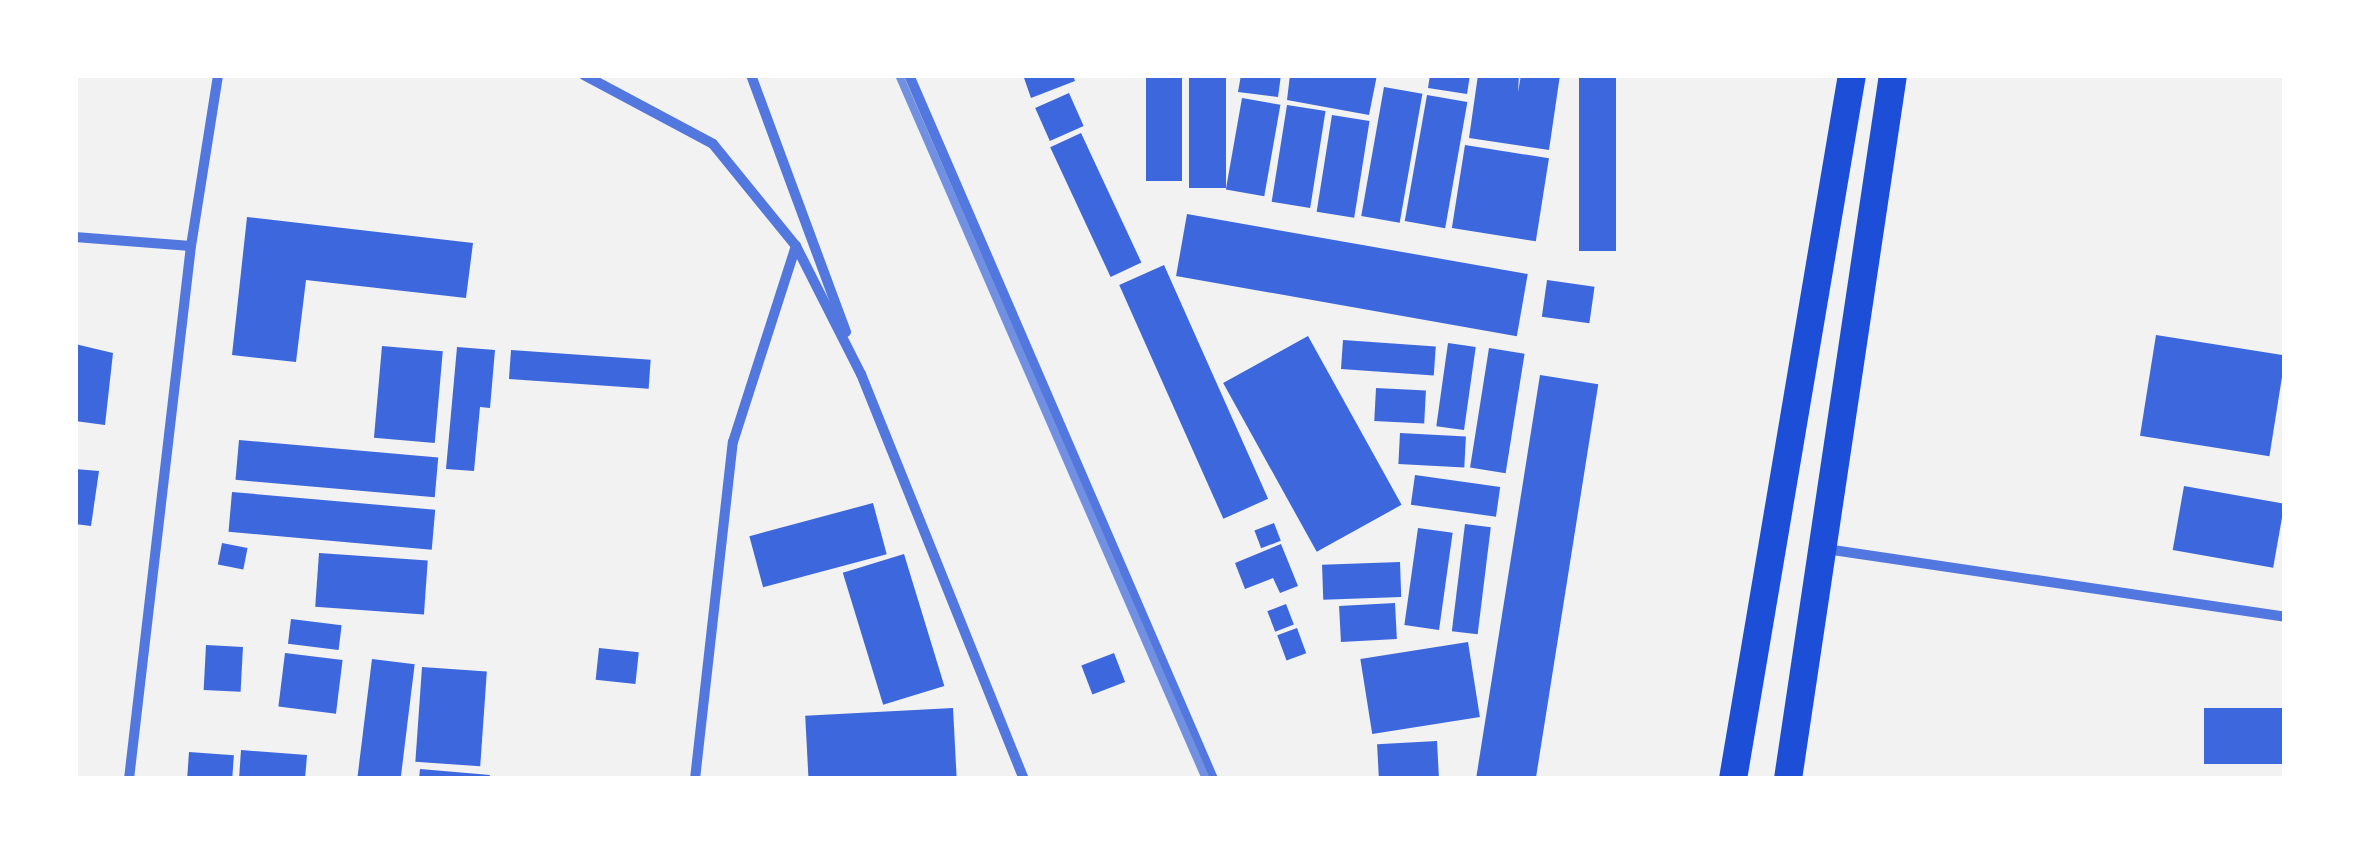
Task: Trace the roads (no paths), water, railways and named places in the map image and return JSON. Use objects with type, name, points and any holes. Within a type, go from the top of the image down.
[{"type":"highway","points":[[1733,779],[1852,75]]},
{"type":"highway","points":[[1788,779],[1893,75]]},
{"type":"street","points":[[129,779],[191,246],[218,75]]},
{"type":"street","points":[[584,75],[713,144],[796,246],[861,374]]},
{"type":"street","points":[[751,75],[861,374],[1024,779]]},
{"type":"street","points":[[909,75],[1213,779]]},
{"type":"street","points":[[75,236],[191,246]]},
{"type":"street","points":[[695,779],[733,442],[796,246]]},
{"type":"street","points":[[1823,549],[2285,616]]},
{"type":"railway","points":[[899,75],[1206,779]]}]
